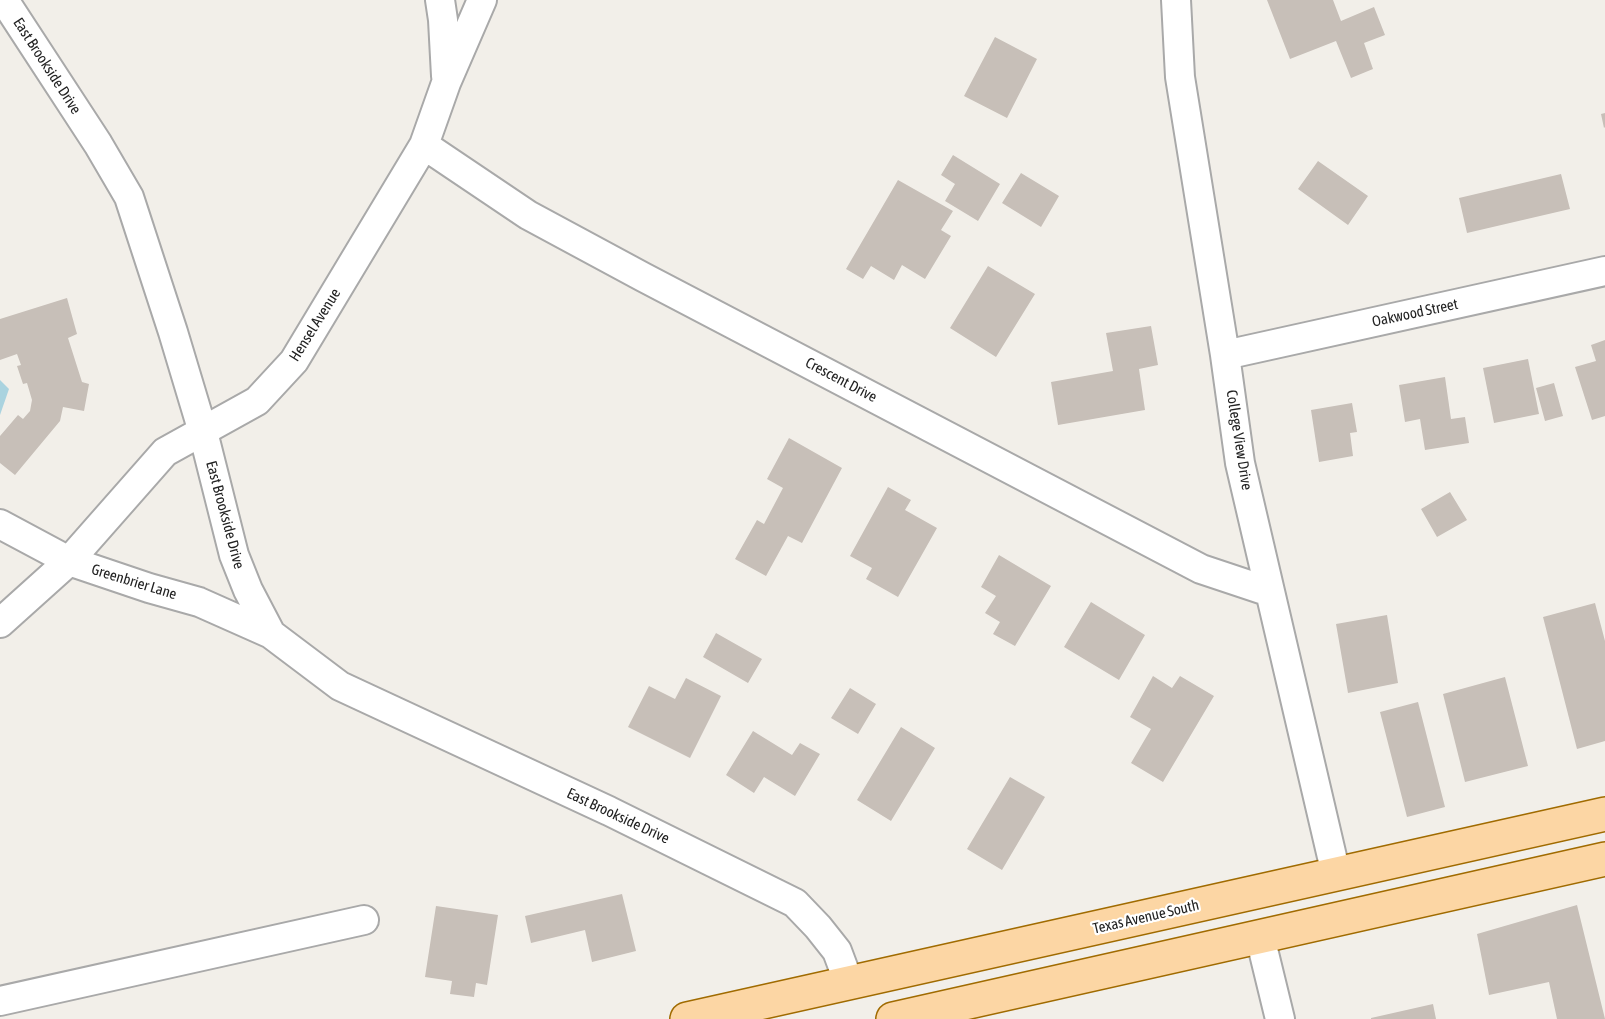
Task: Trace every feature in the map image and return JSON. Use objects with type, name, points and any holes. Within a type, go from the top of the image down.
[{"type":"main road","name":"Texas Avenue South","points":[[687,1019],[1605,814]]},
{"type":"main road","points":[[899,1018],[1605,859]]},
{"type":"main road","points":[[899,1018],[904,1002],[915,991],[1133,943],[1161,914]]},
{"type":"street","name":"East Brookside Drive","points":[[4,0],[98,144],[129,197],[203,432],[234,555],[248,590],[271,634],[340,687],[609,811],[795,903],[837,951],[849,983]]},
{"type":"street","points":[[440,0],[446,82]]},
{"type":"street","name":"Hensel Avenue","points":[[0,623],[69,561],[165,452],[257,401],[294,361],[424,145],[446,82],[482,0]]},
{"type":"street","name":"College View Drive","points":[[1176,0],[1180,76],[1225,354],[1240,463],[1336,874]]},
{"type":"street","name":"Crescent Drive","points":[[424,145],[528,215],[643,277],[1201,568],[1270,592]]},
{"type":"street","name":"Oakwood Street","points":[[1225,354],[1605,271]]},
{"type":"street","name":"Greenbrier Lane","points":[[0,524],[69,561],[149,588],[200,602],[271,634]]},
{"type":"street","points":[[0,1001],[364,920]]},
{"type":"street","points":[[1260,937],[1280,1019]]},
{"type":"water","points":[[0,380],[9,389],[0,415]]},
{"type":"building","points":[[1267,0],[1333,0],[1341,21],[1374,7],[1385,35],[1364,43],[1373,69],[1351,78],[1336,41],[1290,59]]},
{"type":"building","points":[[995,37],[1037,59],[1007,118],[964,96]]},
{"type":"building","points":[[1605,113],[1605,127],[1604,128],[1601,114]]},
{"type":"building","points":[[953,155],[1000,184],[978,221],[945,201],[955,184],[941,175]]},
{"type":"building","points":[[1318,161],[1368,196],[1348,225],[1298,189]]},
{"type":"building","points":[[1021,173],[1059,196],[1041,227],[1002,203]]},
{"type":"building","points":[[1561,174],[1570,209],[1467,233],[1459,198]]},
{"type":"building","points":[[898,180],[953,211],[941,230],[951,236],[925,279],[902,265],[894,280],[871,266],[863,279],[846,269]]},
{"type":"building","points":[[988,266],[1035,294],[996,357],[950,328]]},
{"type":"building","points":[[67,298],[77,334],[68,338],[82,382],[89,384],[84,411],[63,407],[60,421],[15,475],[0,463],[0,436],[18,415],[23,419],[30,411],[32,400],[27,383],[23,384],[17,366],[21,365],[17,354],[0,360],[0,319]]},
{"type":"building","points":[[1151,326],[1158,365],[1139,369],[1145,410],[1058,425],[1051,382],[1113,371],[1106,333]]},
{"type":"building","points":[[1605,340],[1605,416],[1592,420],[1575,367],[1596,361],[1591,345]]},
{"type":"building","points":[[1528,359],[1539,414],[1494,423],[1483,368]]},
{"type":"building","points":[[1445,377],[1451,419],[1465,417],[1469,443],[1425,450],[1420,419],[1405,422],[1399,385]]},
{"type":"building","points":[[1554,383],[1563,416],[1545,421],[1536,388]]},
{"type":"building","points":[[1352,403],[1357,432],[1350,433],[1353,456],[1319,462],[1311,410]]},
{"type":"building","points":[[789,438],[842,468],[802,543],[788,536],[766,576],[735,559],[757,520],[764,524],[783,488],[767,479]]},
{"type":"building","points":[[888,487],[911,500],[905,510],[937,528],[898,597],[866,579],[872,568],[850,556]]},
{"type":"building","points":[[1450,492],[1467,520],[1437,537],[1421,509]]},
{"type":"building","points":[[999,555],[1051,586],[1015,646],[993,634],[1000,622],[985,613],[996,596],[981,587]]},
{"type":"building","points":[[1091,602],[1145,635],[1119,680],[1064,647]]},
{"type":"building","points":[[1595,603],[1605,641],[1605,741],[1577,749],[1543,617]]},
{"type":"building","points":[[1387,615],[1398,683],[1348,693],[1336,624]]},
{"type":"building","points":[[716,633],[762,659],[748,683],[703,657]]},
{"type":"building","points":[[1153,676],[1172,688],[1180,676],[1214,696],[1163,782],[1131,763],[1151,729],[1130,717]]},
{"type":"building","points":[[1505,677],[1528,766],[1465,782],[1443,694]]},
{"type":"building","points":[[686,678],[721,696],[690,758],[628,727],[649,686],[675,699]]},
{"type":"building","points":[[850,688],[876,704],[858,734],[831,718]]},
{"type":"building","points":[[1418,702],[1445,807],[1407,817],[1380,712]]},
{"type":"building","points":[[901,727],[935,748],[891,821],[857,800]]},
{"type":"building","points":[[753,731],[792,755],[800,743],[820,754],[795,796],[764,777],[754,793],[726,775]]},
{"type":"building","points":[[1010,777],[1045,797],[1002,870],[967,849]]},
{"type":"building","points":[[622,894],[636,951],[592,962],[585,930],[531,943],[525,916]]},
{"type":"building","points":[[1577,905],[1605,1019],[1557,1019],[1549,982],[1489,995],[1477,934]]},
{"type":"building","points":[[436,906],[498,915],[487,985],[476,983],[474,997],[450,994],[452,981],[425,977]]},
{"type":"building","points":[[1433,1004],[1436,1019],[1371,1019],[1371,1018]]}]
